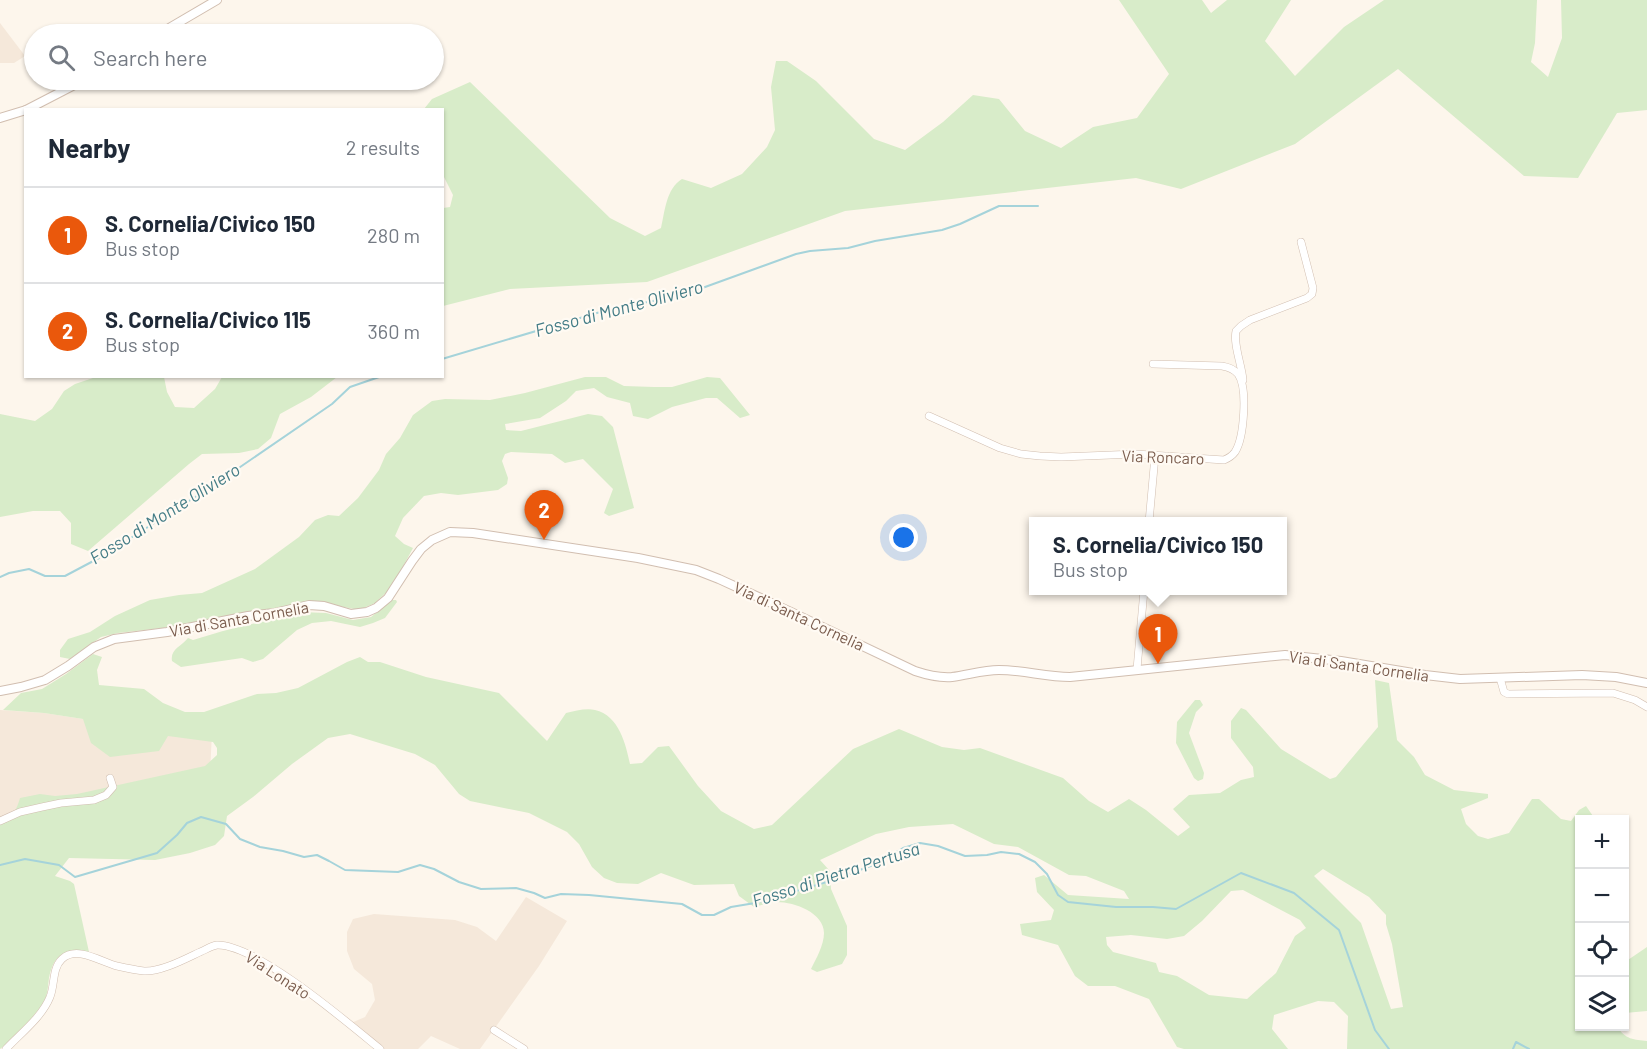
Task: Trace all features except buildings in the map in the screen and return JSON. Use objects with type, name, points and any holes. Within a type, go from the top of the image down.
[{"type":"street","points":[[176,24],[217,0]]},
{"type":"street","points":[[30,108],[65,90]]},
{"type":"street","points":[[0,118],[24,111]]},
{"type":"street","points":[[1244,387],[1235,338],[1236,331],[1246,322],[1307,298],[1313,292],[1301,242]]},
{"type":"street","points":[[1153,364],[1229,368],[1238,374],[1244,387]]},
{"type":"street","name":"Via Roncaro","points":[[929,416],[1000,448],[1021,454],[1051,457],[1136,454],[1224,460],[1236,450],[1244,405],[1244,387]]},
{"type":"street","points":[[1149,517],[1155,456]]},
{"type":"street","name":"Via di Santa Cornelia","points":[[0,691],[45,680],[94,647],[114,639],[174,631],[309,605],[324,606],[351,614],[367,612],[388,598],[421,549],[439,536],[456,532],[638,558],[696,570],[915,671],[930,675],[953,677],[984,670],[997,670],[1066,677],[1285,655],[1460,679],[1582,675],[1647,682]]},
{"type":"street","points":[[1137,669],[1143,595]]},
{"type":"street","points":[[1500,678],[1504,692],[1508,694],[1613,693],[1635,700],[1647,707]]},
{"type":"street","points":[[0,821],[20,812],[61,803],[94,800],[106,795],[113,787],[110,778]]},
{"type":"street","name":"Via Lonato","points":[[6,1049],[43,1011],[51,996],[60,960],[70,954],[91,955],[116,966],[146,971],[175,964],[215,945],[231,947],[249,954],[291,980],[380,1049]]},
{"type":"street","points":[[494,1030],[524,1049]]},
{"type":"shaded area","points":[[0,23],[24,57],[14,63],[0,63]]},
{"type":"shaded area","points":[[0,710],[212,731],[210,775],[0,822]]},
{"type":"shaded area","points":[[526,897],[567,921],[539,966],[480,1049],[460,1049],[431,1036],[418,1049],[382,1049],[351,1023],[365,1017],[375,1000],[372,984],[354,969],[347,951],[347,932],[353,919],[374,914],[455,920],[477,927],[496,941]]},
{"type":"green space","points":[[1119,0],[1202,0],[1211,13],[1227,0],[1291,0],[1265,41],[1295,76],[1344,27],[1384,0],[1537,0],[1535,43],[1531,62],[1548,77],[1562,38],[1561,0],[1647,0],[1647,110],[1617,113],[1578,178],[1524,176],[1398,69],[1295,144],[1181,189],[1136,178],[845,211],[647,282],[510,289],[444,306],[444,208],[450,207],[453,195],[444,177],[444,108],[425,108],[432,99],[470,82],[610,218],[645,236],[661,228],[669,194],[682,179],[711,188],[742,174],[767,147],[775,130],[771,87],[776,61],[787,61],[816,81],[874,139],[905,150],[943,122],[973,95],[999,99],[1025,131],[1061,148],[1093,127],[1137,118],[1169,74]]},
{"type":"green space","points":[[585,377],[606,377],[624,386],[654,387],[672,387],[707,377],[720,378],[750,415],[740,418],[717,398],[706,398],[672,407],[648,419],[633,416],[630,403],[607,397],[594,388],[576,391],[566,401],[540,418],[505,424],[506,430],[521,431],[588,414],[602,416],[613,427],[634,508],[609,516],[604,513],[613,489],[583,459],[565,463],[552,454],[511,452],[505,454],[502,461],[508,478],[507,484],[498,490],[424,496],[403,518],[395,536],[413,548],[392,587],[375,603],[359,610],[329,604],[118,633],[101,637],[70,659],[60,657],[60,650],[68,639],[90,632],[115,616],[150,600],[202,593],[255,569],[299,537],[315,520],[328,515],[339,516],[358,498],[379,470],[386,454],[400,438],[413,415],[432,401],[490,400]]},
{"type":"green space","points":[[93,378],[164,378],[167,392],[175,407],[194,408],[215,389],[221,378],[336,378],[311,397],[280,414],[271,438],[258,449],[239,453],[202,454],[88,551],[71,544],[71,523],[60,511],[33,511],[0,517],[0,414],[35,421],[52,409],[64,391],[75,384]]},
{"type":"green space","points":[[392,600],[397,602],[385,618],[360,627],[331,621],[312,623],[297,630],[263,659],[253,662],[242,658],[181,667],[172,661],[174,651],[188,638],[193,640],[301,612],[326,613],[353,620],[371,617]]},
{"type":"green space","points":[[93,654],[102,657],[97,670],[99,685],[144,689],[163,703],[185,712],[204,712],[257,694],[298,688],[360,657],[368,662],[380,662],[426,677],[499,693],[547,741],[566,713],[588,709],[603,713],[616,724],[630,764],[642,763],[658,747],[669,746],[698,786],[721,811],[754,829],[772,825],[853,749],[899,729],[942,747],[964,750],[980,748],[1063,778],[1089,801],[1108,812],[1129,799],[1178,836],[1190,827],[1173,809],[1189,795],[1220,793],[1241,780],[1254,777],[1253,767],[1231,738],[1231,721],[1241,708],[1246,710],[1281,749],[1330,779],[1336,777],[1378,727],[1375,680],[1389,683],[1397,740],[1414,757],[1425,775],[1454,790],[1488,794],[1488,798],[1461,809],[1466,824],[1478,836],[1488,839],[1509,833],[1532,799],[1539,799],[1561,819],[1571,821],[1575,816],[1575,1031],[1620,1031],[1634,1039],[1647,1041],[1647,1049],[1347,1049],[1348,1016],[1334,1002],[1318,1001],[1274,1015],[1272,1029],[1288,1049],[1184,1049],[1177,1047],[1149,999],[1115,986],[1088,986],[1075,976],[1058,945],[1022,935],[1020,924],[1051,920],[1054,910],[1037,892],[1035,878],[1044,875],[1068,895],[1129,899],[1124,891],[1086,876],[1069,875],[1018,847],[994,844],[953,824],[909,827],[876,834],[820,860],[830,871],[831,889],[847,926],[847,955],[842,964],[817,972],[811,969],[824,938],[823,926],[814,914],[807,910],[792,904],[777,902],[754,907],[739,896],[734,884],[694,885],[661,873],[638,884],[617,883],[604,878],[592,867],[579,844],[567,832],[529,813],[470,801],[459,794],[435,765],[415,754],[350,734],[328,738],[227,816],[224,836],[215,845],[155,860],[69,858],[55,876],[74,884],[89,952],[67,952],[58,958],[51,970],[47,995],[39,1009],[26,1025],[0,1049],[0,822],[8,819],[13,813],[20,798],[40,794],[55,796],[77,794],[205,766],[217,755],[217,748],[213,742],[168,736],[159,751],[110,757],[91,743],[83,719],[3,710],[21,693],[42,689]],"holes":[[[1323,869],[1369,897],[1386,915],[1403,1007],[1391,1009],[1361,923],[1314,876]],[[1243,890],[1300,920],[1306,928],[1295,936],[1276,973],[1247,999],[1209,995],[1177,976],[1159,972],[1156,963],[1113,952],[1107,945],[1106,937],[1131,935],[1167,939],[1184,936],[1231,891]]]},
{"type":"green space","points":[[1195,700],[1200,700],[1203,705],[1196,712],[1189,733],[1204,773],[1203,779],[1198,781],[1194,778],[1176,743],[1177,722]]},
{"type":"green space","points":[[1586,806],[1592,815],[1575,815],[1579,810]]},
{"type":"green space","points":[[1647,947],[1647,1011],[1629,1013],[1629,959]]},
{"type":"waterway","name":"Fosso di Monte Oliviero","points":[[444,358],[607,310],[683,295],[796,254],[848,248],[942,230],[999,206],[1038,206]]},
{"type":"waterway","name":"Fosso di Monte Oliviero","points":[[0,577],[29,569],[45,576],[65,576],[99,558],[211,487],[332,404],[350,387],[376,378]]},
{"type":"waterway","name":"Fosso di Pietra Pertusa","points":[[0,865],[25,859],[59,865],[75,877],[157,853],[187,823],[201,817],[226,824],[240,839],[260,847],[304,857],[317,855],[345,870],[398,872],[420,865],[481,889],[516,888],[545,898],[561,894],[589,895],[682,904],[702,915],[714,915],[731,907],[755,903],[830,881],[876,864],[903,848],[920,843],[938,846],[965,856],[1001,852],[1019,854],[1035,862],[1047,874],[1058,895],[1068,902],[1116,907],[1176,909],[1241,873],[1294,893],[1339,930],[1375,1030],[1389,1049]]},
{"type":"waterway","points":[[1513,1049],[1516,1042],[1529,1049]]},
{"type":"place","name":"S. Cornelia/Civico 115","points":[[544,540]]},
{"type":"place","name":"S. Cornelia/Civico 150","points":[[1158,664]]}]
